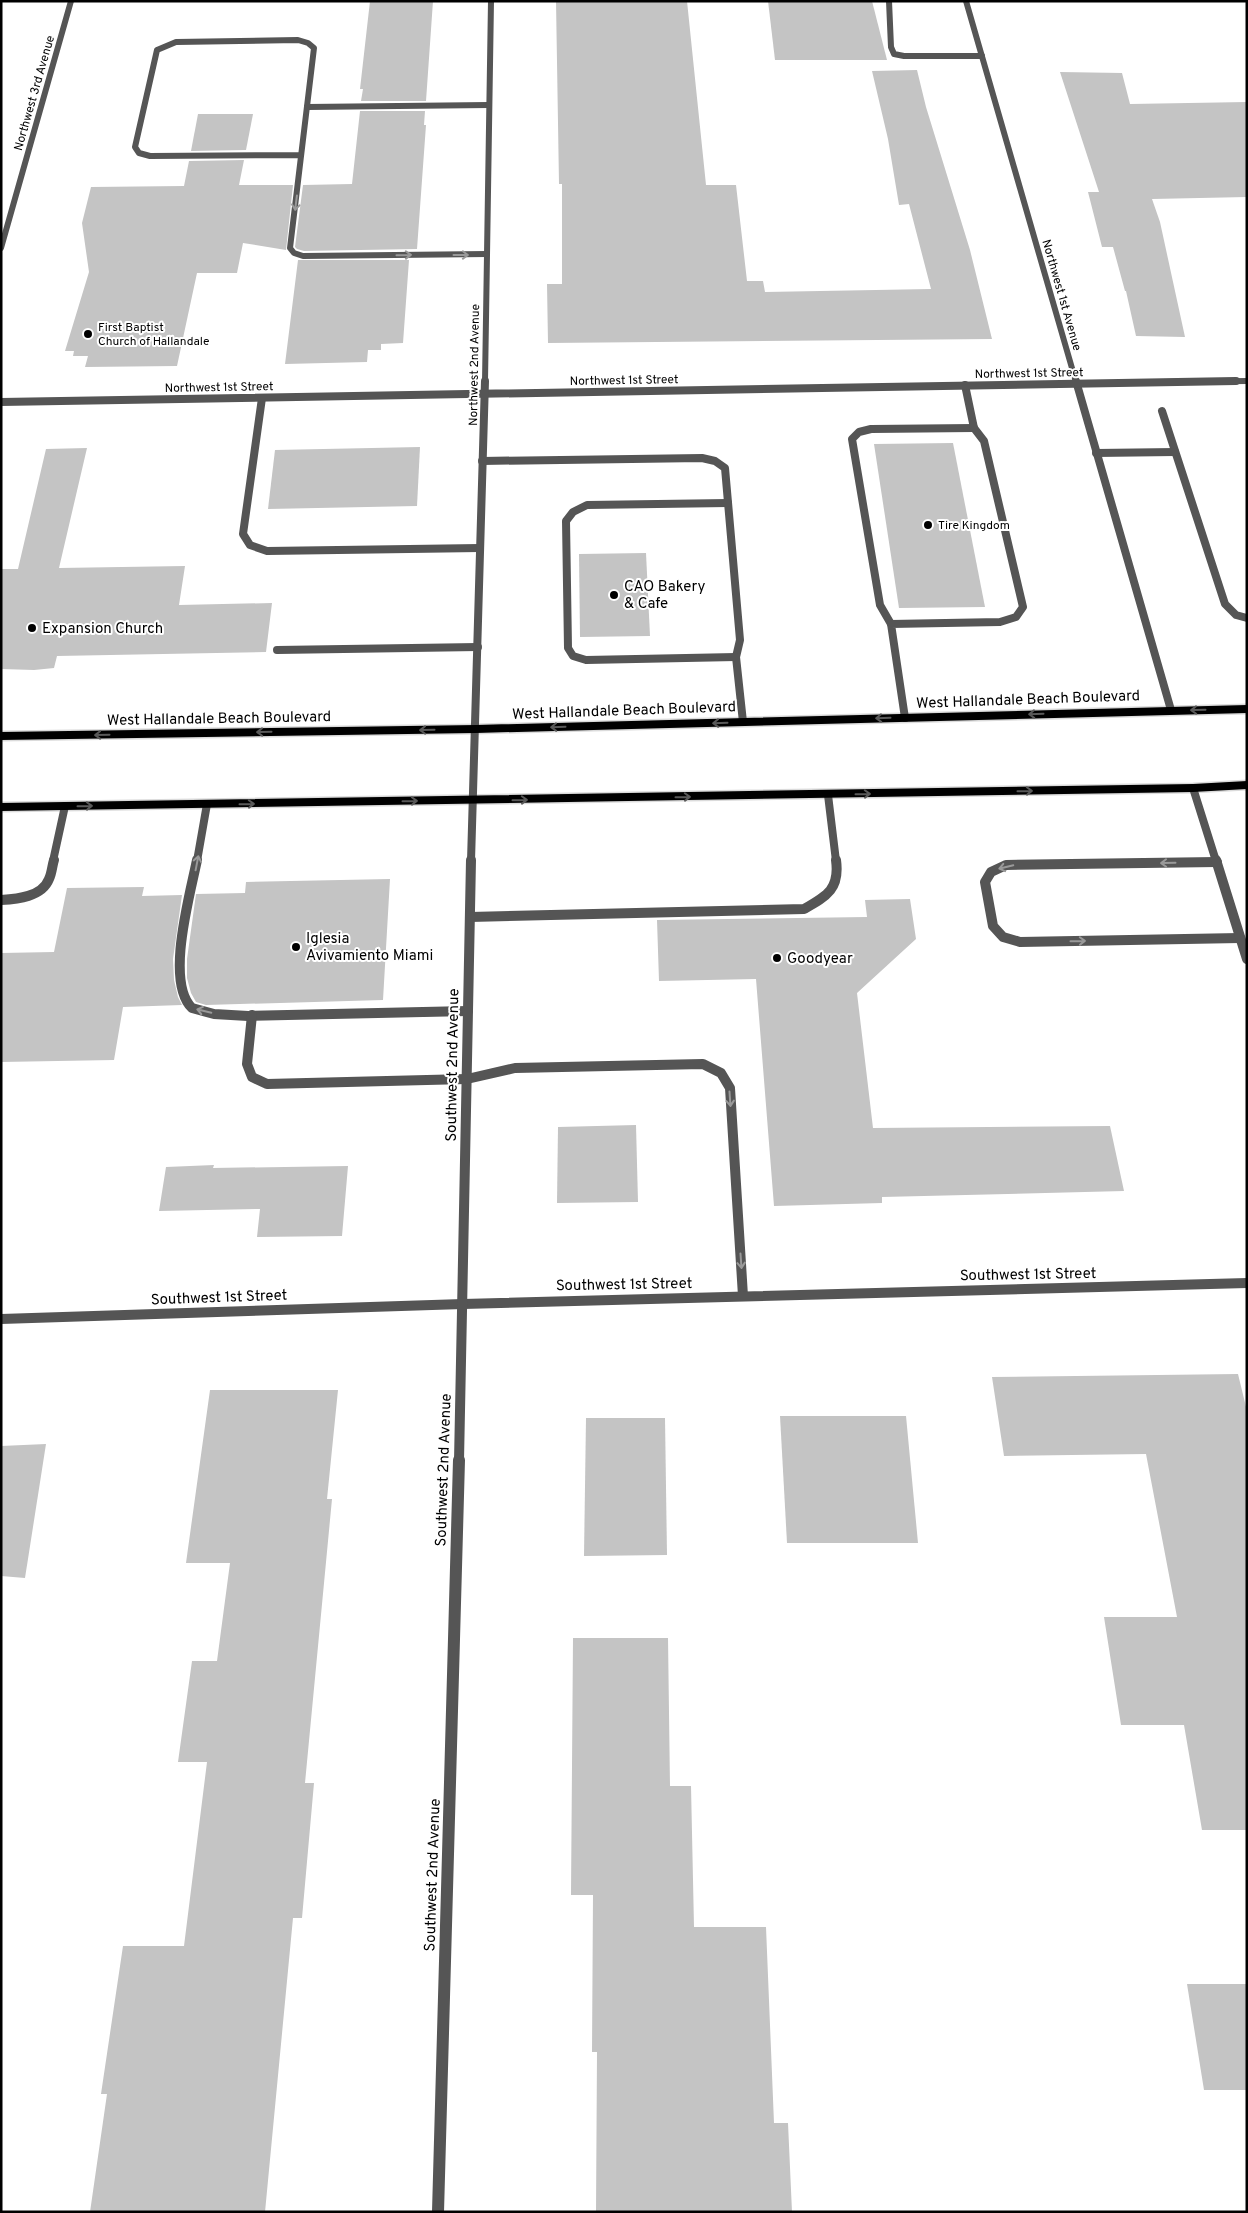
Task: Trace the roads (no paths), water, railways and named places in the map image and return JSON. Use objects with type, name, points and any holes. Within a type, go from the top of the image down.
[{"type":"main road","name":"West Hallandale Beach Boulevard","points":[[1,736],[476,729],[1247,709]]},
{"type":"main road","points":[[1,807],[828,795],[1193,788],[1247,785]]},
{"type":"street","name":"Northwest 3rd Avenue","points":[[1,248],[71,1]]},
{"type":"street","name":"Northwest 2nd Avenue","points":[[476,729],[485,393],[491,1]]},
{"type":"street","name":"Northwest 1st Avenue","points":[[966,1],[1171,710]]},
{"type":"street","points":[[889,2],[891,47],[894,54],[904,56],[982,56]]},
{"type":"street","points":[[301,155],[150,156],[139,153],[135,148],[157,50],[165,44],[176,42],[298,40],[308,43],[314,48],[290,248],[294,254],[303,256],[487,254]]},
{"type":"street","points":[[306,108],[489,105]]},
{"type":"street","name":"Northwest 1st Street","points":[[1,402],[1247,381]]},
{"type":"street","points":[[891,624],[1000,622],[1016,617],[1024,607],[984,441],[974,428],[965,385]]},
{"type":"street","points":[[262,398],[243,534],[250,545],[266,551],[480,548]]},
{"type":"street","points":[[1162,411],[1225,604],[1236,614],[1247,618]]},
{"type":"street","points":[[905,718],[891,624],[880,605],[852,439],[859,432],[871,429],[974,428]]},
{"type":"street","points":[[1096,453],[1175,452]]},
{"type":"street","points":[[482,461],[702,458],[715,461],[725,468],[740,640],[736,657],[743,722]]},
{"type":"street","points":[[728,503],[587,506],[573,512],[566,521],[568,648],[573,656],[586,660],[736,657]]},
{"type":"street","points":[[277,650],[478,647]]},
{"type":"street","name":"Southwest 2nd Avenue","points":[[438,2212],[463,1304],[472,800],[476,729]]},
{"type":"street","points":[[1193,788],[1247,959]]},
{"type":"street","points":[[470,917],[804,909],[820,900],[834,887],[838,874],[828,795]]},
{"type":"street","points":[[207,804],[179,958],[178,981],[182,994],[191,1007],[206,1013],[252,1015],[468,1011]]},
{"type":"street","points":[[1,900],[19,899],[37,893],[50,881],[65,806]]},
{"type":"street","points":[[1217,862],[1006,865],[991,872],[985,882],[993,926],[1003,937],[1020,942],[1240,938]]},
{"type":"street","points":[[252,1015],[247,1064],[252,1077],[266,1084],[467,1079],[515,1068],[703,1064],[721,1072],[730,1088],[743,1296]]},
{"type":"street","name":"Southwest 1st Street","points":[[1,1319],[463,1304],[1247,1283]]},
{"type":"place","name":"First Baptist Church of Hallandale","points":[[88,334]]},
{"type":"place","name":"Tire Kingdom","points":[[928,525]]},
{"type":"place","name":"CAO Bakery & Cafe","points":[[614,595]]},
{"type":"place","name":"Expansion Church","points":[[32,628]]},
{"type":"place","name":"Iglesia Avivamiento Miami","points":[[296,947]]},
{"type":"place","name":"Goodyear","points":[[777,958]]}]
